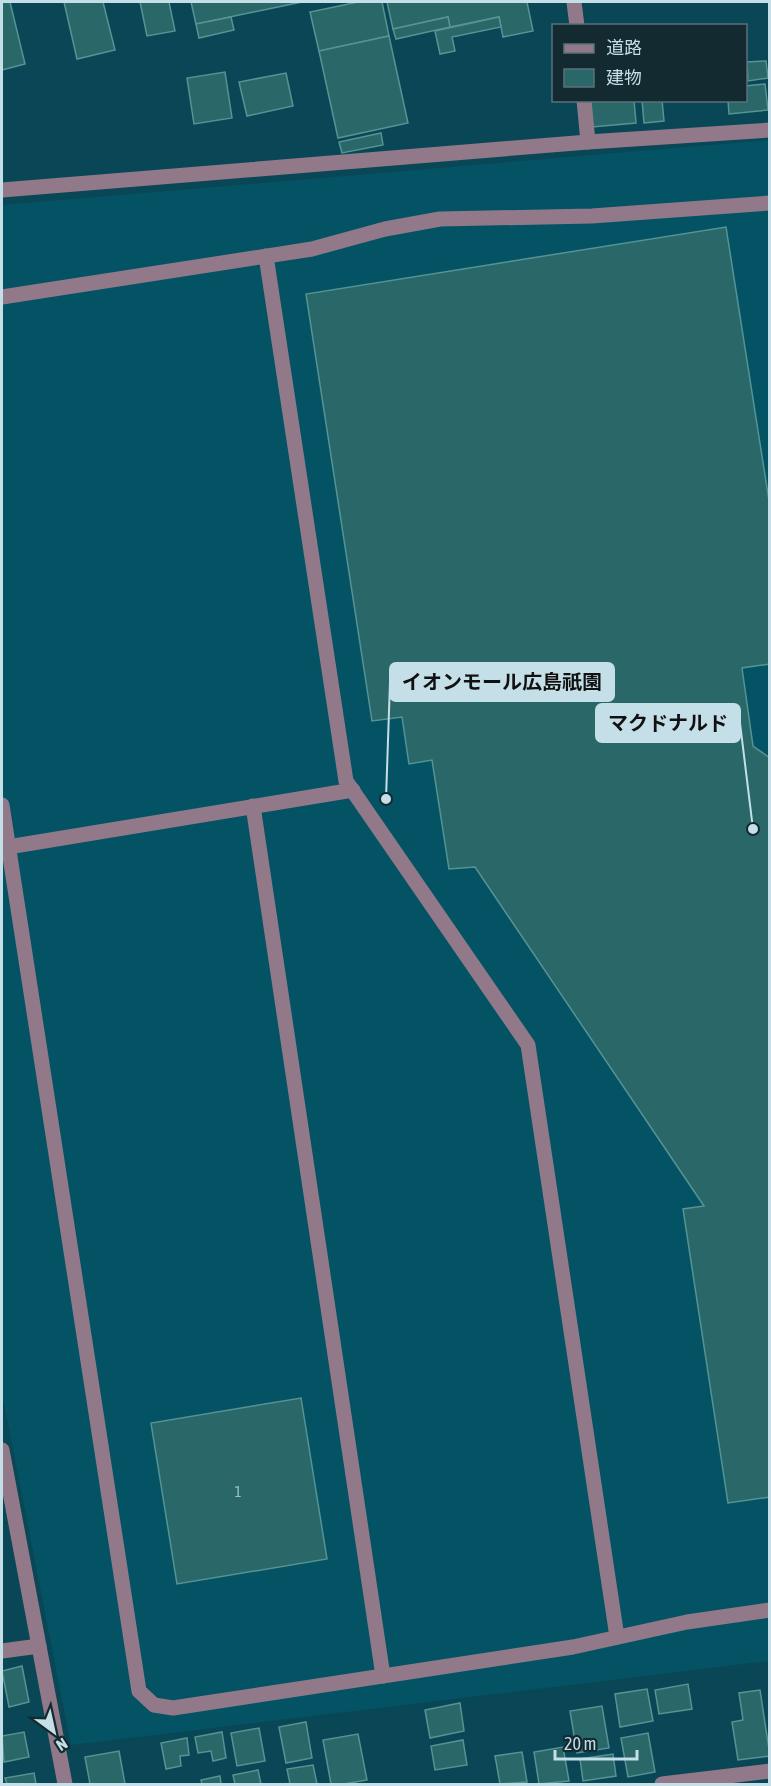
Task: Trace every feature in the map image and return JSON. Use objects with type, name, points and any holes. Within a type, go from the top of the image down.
[{"type":"street","points":[[574,2],[577,24]]},
{"type":"street","points":[[584,102],[588,142]]},
{"type":"street","points":[[2,190],[588,142],[770,130]]},
{"type":"street","points":[[2,297],[312,249],[385,229],[440,219],[592,216],[770,203]]},
{"type":"street","points":[[266,256],[346,781],[528,1045],[617,1638]]},
{"type":"street","points":[[8,847],[353,790]]},
{"type":"street","points":[[2,805],[139,1691],[154,1705],[173,1708],[573,1647],[687,1622],[770,1610]]},
{"type":"street","points":[[253,806],[383,1676]]},
{"type":"street","points":[[2,1450],[4,1480],[65,1785]]},
{"type":"street","points":[[2,1651],[39,1646]]},
{"type":"street","points":[[662,1785],[770,1771]]},
{"type":"shaded area","points":[[769,140],[769,1661],[71,1745],[2,1393],[2,205]]},
{"type":"building","points":[[2,2],[10,2],[25,64],[2,70]]},
{"type":"building","points":[[64,2],[103,2],[115,50],[77,59]]},
{"type":"building","points":[[140,2],[169,2],[175,31],[147,36]]},
{"type":"building","points":[[191,2],[302,2],[196,24]]},
{"type":"building","points":[[358,2],[382,2],[389,36],[319,51],[310,12]]},
{"type":"building","points":[[387,2],[527,2],[533,31],[503,37],[499,17],[450,27],[448,17],[393,29]]},
{"type":"building","points":[[231,17],[234,30],[199,38],[196,24]]},
{"type":"building","points":[[448,17],[450,27],[396,39],[393,29]]},
{"type":"building","points":[[499,17],[501,27],[452,37],[455,51],[440,54],[435,31]]},
{"type":"building","points":[[389,36],[408,123],[338,138],[319,51]]},
{"type":"building","points":[[766,61],[768,78],[748,81],[747,62]]},
{"type":"building","points":[[225,72],[232,118],[194,124],[187,78]]},
{"type":"building","points":[[286,73],[293,106],[247,116],[239,82]]},
{"type":"building","points":[[765,84],[768,110],[729,114],[728,102],[747,102],[747,86]]},
{"type":"building","points":[[590,102],[634,102],[636,123],[592,127]]},
{"type":"building","points":[[642,102],[662,102],[664,121],[644,123]]},
{"type":"building","points":[[381,133],[383,145],[342,153],[339,142]]},
{"type":"building","points":[[726,227],[770,507],[770,664],[742,668],[753,746],[770,758],[770,1497],[728,1503],[683,1209],[704,1206],[475,867],[449,869],[432,760],[409,764],[402,717],[372,721],[306,294]]},
{"type":"building","points":[[301,1398],[327,1559],[177,1584],[151,1423]]},
{"type":"building","points":[[22,1666],[29,1702],[9,1707],[2,1671]]},
{"type":"building","points":[[688,1684],[692,1709],[659,1714],[655,1690]]},
{"type":"building","points":[[647,1689],[653,1721],[620,1727],[615,1694]]},
{"type":"building","points":[[760,1690],[770,1756],[738,1760],[732,1722],[743,1720],[739,1693]]},
{"type":"building","points":[[460,1703],[464,1731],[430,1738],[425,1710]]},
{"type":"building","points":[[602,1706],[609,1748],[577,1753],[570,1711]]},
{"type":"building","points":[[306,1722],[312,1758],[286,1763],[279,1727]]},
{"type":"building","points":[[259,1728],[265,1761],[237,1766],[231,1733]]},
{"type":"building","points":[[24,1732],[29,1757],[4,1762],[2,1736]]},
{"type":"building","points":[[222,1732],[226,1758],[213,1761],[211,1751],[198,1753],[195,1737]]},
{"type":"building","points":[[648,1733],[655,1772],[628,1777],[621,1738]]},
{"type":"building","points":[[358,1734],[367,1780],[331,1784],[323,1740]]},
{"type":"building","points":[[187,1738],[189,1755],[180,1756],[181,1766],[166,1769],[161,1743]]},
{"type":"building","points":[[463,1740],[467,1765],[435,1770],[431,1746]]},
{"type":"building","points":[[563,1747],[569,1781],[539,1784],[534,1752]]},
{"type":"building","points":[[119,1751],[125,1784],[90,1784],[85,1757]]},
{"type":"building","points":[[522,1752],[527,1782],[500,1784],[495,1756]]},
{"type":"building","points":[[613,1754],[616,1776],[583,1781],[580,1759]]},
{"type":"building","points":[[313,1765],[317,1784],[290,1784],[287,1769]]},
{"type":"building","points":[[258,1770],[261,1784],[235,1784],[233,1775]]},
{"type":"building","points":[[34,1773],[36,1784],[7,1784],[5,1778]]},
{"type":"building","points":[[220,1776],[221,1784],[202,1784],[201,1780]]},
{"type":"place","name":"イオンモール広島祇園","points":[[386,799]]},
{"type":"place","name":"マクドナルド","points":[[753,829]]}]
